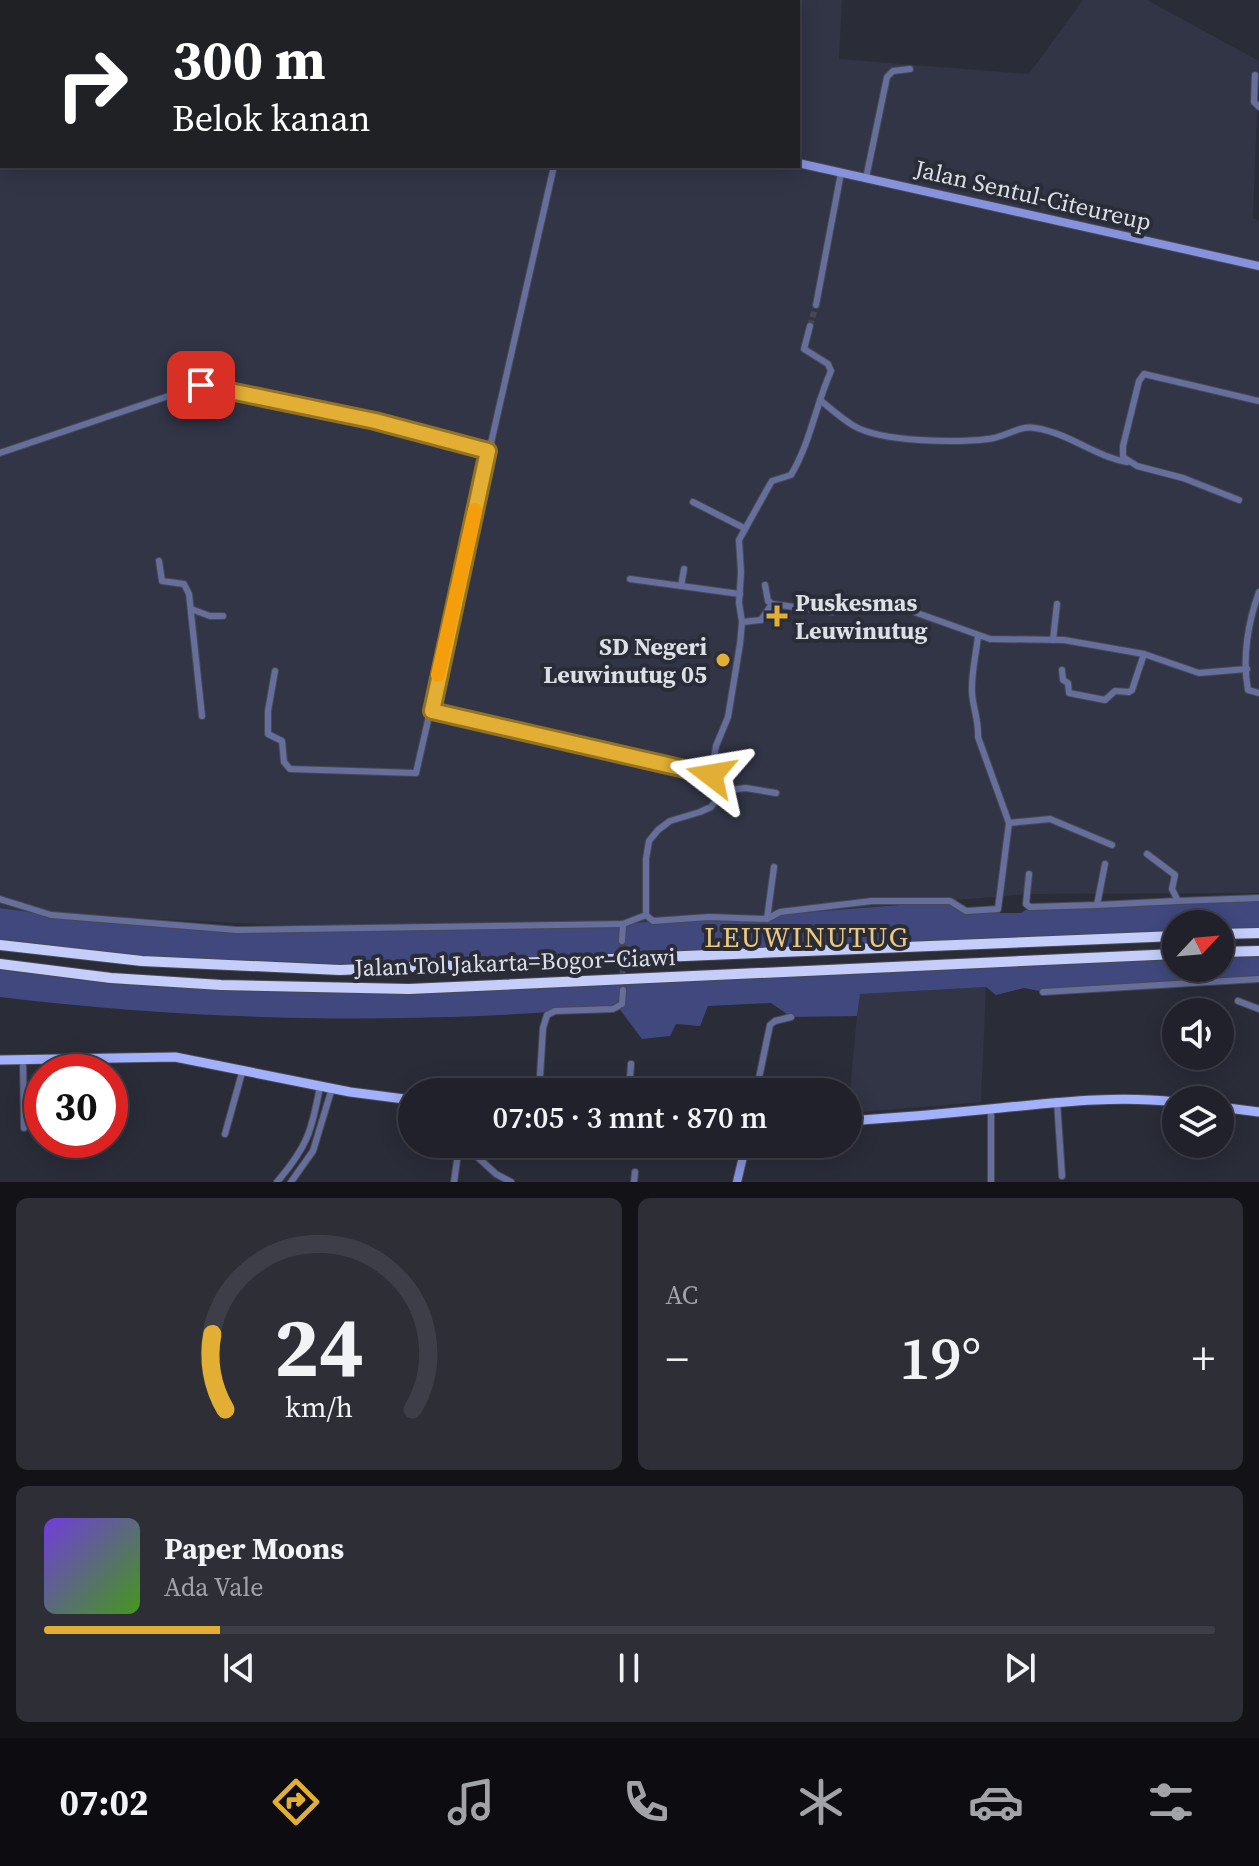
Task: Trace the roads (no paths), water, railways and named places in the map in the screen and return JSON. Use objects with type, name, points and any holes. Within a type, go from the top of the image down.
[{"type":"highway","points":[[1234,934],[1259,933]]},
{"type":"highway","name":"Jalan Tol Jakarta–Bogor–Ciawi","points":[[0,945],[142,961],[340,970],[1162,937]]},
{"type":"highway","points":[[1234,952],[1259,951]]},
{"type":"highway","name":"Jalan Tol Jakarta–Bogor–Ciawi","points":[[0,964],[111,978],[221,985],[409,989],[1162,955]]},
{"type":"main road","points":[[0,1060],[175,1057],[398,1098]]},
{"type":"main road","points":[[862,1120],[1057,1101],[1162,1101]]},
{"type":"main road","points":[[1234,1109],[1259,1112]]},
{"type":"street","points":[[866,178],[887,77],[893,71],[910,69]]},
{"type":"street","points":[[1255,75],[1254,102],[1259,107]]},
{"type":"street","name":"Jalan Sentul-Citeureup","points":[[800,163],[1259,266]]},
{"type":"street","points":[[275,671],[268,711],[268,734],[282,741],[284,762],[292,771],[416,773],[554,168]]},
{"type":"street","points":[[816,305],[841,173]]},
{"type":"street","points":[[810,326],[804,349],[828,364],[831,371],[813,430],[798,463],[786,478],[772,481],[739,540],[739,611],[742,622],[728,717],[716,746],[711,775],[718,791],[717,799],[711,807],[692,816],[670,821],[649,841],[646,915],[653,921],[709,917],[767,919],[780,912],[872,901],[950,901],[966,911],[998,909],[1009,823],[981,746],[972,697],[978,636]]},
{"type":"street","points":[[1127,462],[1123,457],[1123,446],[1139,381],[1144,374],[1259,401]]},
{"type":"street","points":[[0,453],[201,385],[375,421],[488,451]]},
{"type":"street","points":[[820,400],[855,426],[874,434],[950,440],[992,439],[1034,428],[1063,435],[1108,459],[1183,478],[1239,500]]},
{"type":"street","points":[[693,502],[744,528]]},
{"type":"street","points":[[159,561],[162,581],[186,586],[202,716]]},
{"type":"street","points":[[681,586],[684,569]]},
{"type":"street","points":[[630,579],[740,594]]},
{"type":"street","points":[[742,622],[761,620],[770,602],[765,585]]},
{"type":"street","points":[[1259,592],[1246,639],[1248,690],[1259,693]]},
{"type":"street","points":[[770,602],[832,612],[867,604],[903,608],[978,636],[1004,640],[1053,640],[1144,654],[1194,672],[1247,669]]},
{"type":"street","points":[[1053,640],[1057,604]]},
{"type":"street","points":[[191,609],[210,616],[223,616]]},
{"type":"street","points":[[1062,670],[1069,693],[1105,700],[1115,691],[1131,691],[1144,654]]},
{"type":"street","points":[[432,711],[711,775]]},
{"type":"street","points":[[718,791],[746,788],[776,793]]},
{"type":"street","points":[[1009,823],[1050,819],[1112,845]]},
{"type":"street","points":[[1147,854],[1175,875],[1172,889],[1178,901]]},
{"type":"street","points":[[1097,905],[1105,864]]},
{"type":"street","points":[[767,919],[774,867]]},
{"type":"street","points":[[1029,874],[1026,904],[1030,907],[1259,898]]},
{"type":"street","points":[[0,899],[51,915],[237,930],[623,924],[646,915]]},
{"type":"street","points":[[622,941],[623,924]]},
{"type":"street","points":[[1043,992],[1259,979]]},
{"type":"street","points":[[540,1078],[543,1028],[547,1015],[555,1011],[613,1009],[622,1004],[623,990]]},
{"type":"street","points":[[1238,1001],[1259,1009]]},
{"type":"street","points":[[759,1078],[770,1025],[778,1019],[791,1017]]},
{"type":"street","points":[[23,1058],[24,1128]]},
{"type":"street","points":[[630,1078],[631,1064]]},
{"type":"street","points":[[225,1134],[243,1069]]},
{"type":"street","points":[[277,1182],[299,1156],[310,1131],[320,1086]]},
{"type":"street","points":[[291,1182],[309,1159],[332,1088]]},
{"type":"street","points":[[1057,1101],[1062,1176]]},
{"type":"street","points":[[991,1109],[991,1182]]},
{"type":"street","points":[[310,1131],[319,1133]]},
{"type":"street","points":[[454,1182],[456,1158]]},
{"type":"street","points":[[479,1158],[496,1174],[511,1182]]},
{"type":"street","points":[[737,1182],[743,1158]]},
{"type":"street","points":[[634,1182],[635,1172]]},
{"type":"tunnel","points":[[810,326],[816,305]]},
{"type":"tunnel","points":[[622,941],[623,990]]},
{"type":"place","name":"Puskesmas Leuwinutug","points":[[777,616]]},
{"type":"place","name":"SD Negeri Leuwinutug 05","points":[[723,660]]},
{"type":"district","name":"LEUWINUTUG","points":[[807,937]]}]
